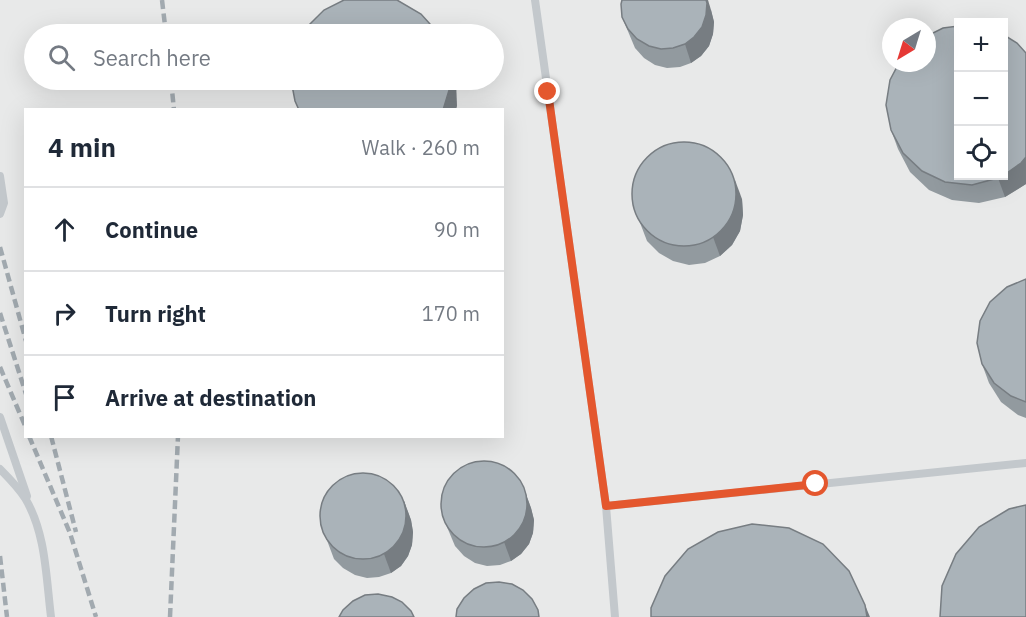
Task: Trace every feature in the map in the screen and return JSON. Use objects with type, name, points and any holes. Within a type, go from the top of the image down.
[{"type":"lane","points":[[535,0],[606,506],[615,617]]},
{"type":"lane","points":[[0,176],[4,204],[0,214]]},
{"type":"lane","points":[[0,417],[43,548],[51,617]]},
{"type":"lane","points":[[606,506],[1026,462]]},
{"type":"lane","points":[[0,470],[18,488],[32,510]]},
{"type":"shaded area","points":[[0,0],[1026,0],[1026,617],[0,617]]},
{"type":"building","points":[[344,0],[397,0],[421,14],[430,24],[310,24],[324,10]]},
{"type":"building","points":[[622,0],[706,0],[706,15],[702,27],[685,44],[661,49],[649,46],[637,39],[628,29],[622,17]]},
{"type":"building","points":[[954,27],[954,180],[991,180],[972,185],[945,182],[922,171],[903,153],[891,130],[886,105],[890,80],[894,72],[936,72],[936,32]]},
{"type":"building","points":[[1008,37],[1026,53],[1026,157],[1008,172]]},
{"type":"building","points":[[293,90],[449,90],[444,108],[298,108]]},
{"type":"building","points":[[684,142],[704,146],[721,157],[732,174],[736,194],[732,214],[721,231],[704,242],[684,246],[664,242],[647,231],[636,214],[632,194],[636,174],[647,157],[664,146]]},
{"type":"building","points":[[1026,279],[1026,402],[1011,396],[994,383],[982,364],[977,343],[980,321],[990,302],[1007,287]]},
{"type":"building","points":[[484,461],[508,468],[520,480],[527,504],[520,528],[508,540],[484,547],[460,540],[448,528],[441,504],[448,480],[460,468]]},
{"type":"building","points":[[363,473],[387,480],[399,492],[406,516],[399,540],[387,552],[363,559],[339,552],[327,540],[320,516],[327,492],[339,480]]},
{"type":"building","points":[[1026,505],[1026,617],[940,617],[942,586],[956,554],[979,527],[1009,509]]},
{"type":"building","points":[[752,524],[789,528],[823,544],[849,571],[865,605],[867,617],[651,617],[651,608],[665,576],[688,549],[718,532]]},
{"type":"building","points":[[486,583],[512,584],[523,590],[532,599],[539,617],[456,617],[457,609],[464,598],[474,589]]},
{"type":"building","points":[[378,594],[402,602],[414,617],[339,617],[353,601],[365,595]]},
{"type":"railway","points":[[162,0],[165,24]]},
{"type":"railway","points":[[172,90],[174,108]]},
{"type":"railway","points":[[0,247],[24,334]]},
{"type":"railway","points":[[0,313],[24,388]]},
{"type":"railway","points":[[0,367],[24,423]]},
{"type":"railway","points":[[30,438],[70,533],[96,617]]},
{"type":"railway","points":[[52,438],[76,532]]},
{"type":"railway","points":[[170,617],[178,438]]},
{"type":"railway","points":[[0,556],[7,617]]},
{"type":"route","points":[[548,92],[606,506],[816,484]]}]
